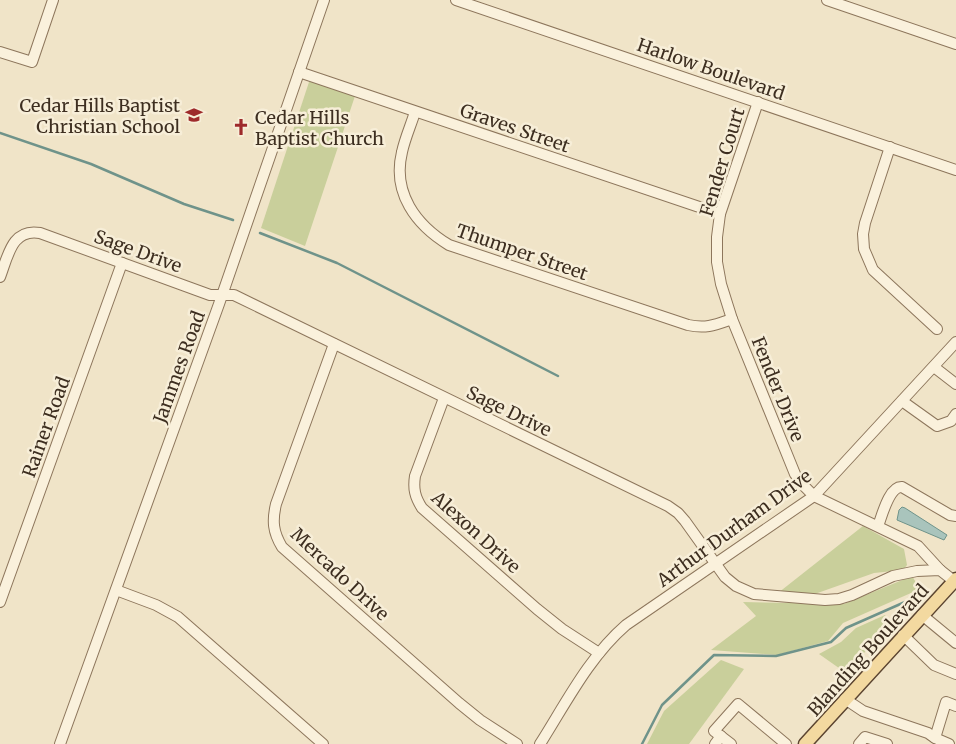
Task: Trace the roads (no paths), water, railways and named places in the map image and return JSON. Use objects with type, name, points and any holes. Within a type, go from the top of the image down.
[{"type":"main road","name":"Blanding Boulevard","points":[[806,744],[903,635],[955,580]]},
{"type":"street","points":[[0,52],[32,62],[53,0]]},
{"type":"street","name":"Jammes Road","points":[[60,744],[222,295],[324,0]]},
{"type":"street","name":"Harlow Boulevard","points":[[456,0],[956,170]]},
{"type":"street","points":[[827,0],[956,44]]},
{"type":"street","name":"Graves Street","points":[[299,72],[720,214]]},
{"type":"street","name":"Fender Court","points":[[732,319],[721,284],[717,262],[717,237],[720,214],[758,102]]},
{"type":"street","name":"Thumper Street","points":[[415,112],[402,153],[400,180],[410,209],[420,223],[433,235],[449,245],[688,325],[700,328],[710,327],[732,319]]},
{"type":"street","points":[[890,147],[865,223],[863,234],[864,249],[873,270],[937,330]]},
{"type":"street","name":"Sage Drive","points":[[0,277],[17,238],[24,233],[32,231],[210,295],[234,295],[668,506],[686,520],[725,577],[736,586],[754,594],[825,600],[839,599],[893,576],[917,571],[940,570]]},
{"type":"street","name":"Rainer Road","points":[[0,602],[122,263]]},
{"type":"street","name":"Fender Drive","points":[[732,319],[795,474],[802,484],[814,496],[918,546],[940,570]]},
{"type":"street","name":"Arthur Durham Drive","points":[[540,744],[599,653],[611,638],[626,625],[814,496],[956,342]]},
{"type":"street","name":"Mercado Drive","points":[[334,344],[276,504],[273,516],[273,528],[276,538],[282,548],[459,703],[480,720],[517,744]]},
{"type":"street","points":[[934,367],[956,384]]},
{"type":"street","name":"Alexon Drive","points":[[444,398],[415,476],[414,486],[417,500],[422,508],[537,609],[562,629],[599,653]]},
{"type":"street","points":[[902,401],[937,426],[951,421],[956,414]]},
{"type":"street","points":[[878,526],[892,490],[898,486],[950,515],[956,516]]},
{"type":"street","points":[[940,570],[955,580]]},
{"type":"street","points":[[116,590],[156,605],[178,617],[323,744]]},
{"type":"street","points":[[922,615],[956,643]]},
{"type":"street","points":[[903,635],[934,665],[956,674]]},
{"type":"street","points":[[845,699],[863,711],[928,733],[949,744]]},
{"type":"street","points":[[935,738],[946,702],[956,706]]},
{"type":"street","points":[[731,744],[718,740],[714,731],[738,704],[786,744]]},
{"type":"street","points":[[859,744],[865,737],[887,744]]},
{"type":"water","points":[[902,507],[947,535],[944,540],[897,520],[899,510]]},
{"type":"waterway","points":[[0,133],[91,164],[184,204],[233,220]]},
{"type":"waterway","points":[[260,233],[337,263],[558,376]]},
{"type":"waterway","points":[[642,744],[662,705],[714,655],[776,656],[831,642],[846,628],[914,598]]},
{"type":"place","name":"Cedar Hills Baptist Christian School","points":[[194,115]]},
{"type":"place","name":"Cedar Hills Baptist Church","points":[[241,127]]}]
